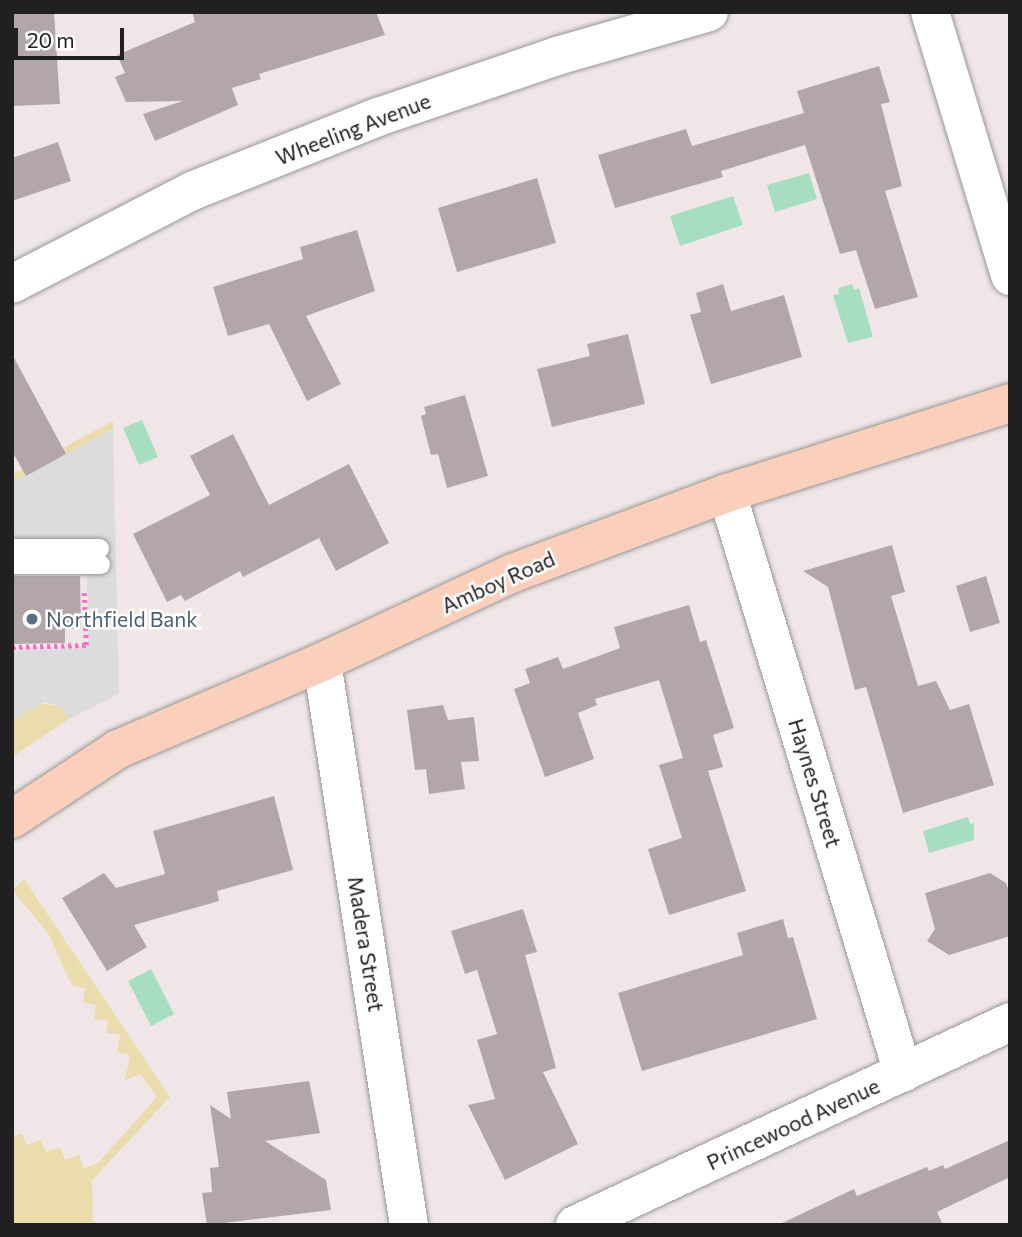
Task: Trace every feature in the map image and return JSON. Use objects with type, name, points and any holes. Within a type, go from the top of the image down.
[{"type":"main road","name":"Amboy Road","points":[[12,819],[118,749],[322,662],[513,573],[727,493],[1010,403]]},
{"type":"street","name":"Wheeling Avenue","points":[[12,284],[192,191],[378,117],[557,56],[709,12]]},
{"type":"street","points":[[930,12],[1010,276]]},
{"type":"street","name":"Haynes Street","points":[[727,493],[903,1073]]},
{"type":"street","name":"Madera Street","points":[[322,662],[409,1225]]},
{"type":"street","name":"Princewood Avenue","points":[[575,1225],[1010,1022]]},
{"type":"lane","points":[[12,548],[99,556],[12,564]]},
{"type":"path","points":[[12,647],[86,645],[84,587]]},
{"type":"shaded area","points":[[809,173],[817,199],[775,212],[767,185]]},
{"type":"shaded area","points":[[733,196],[743,225],[680,246],[670,216]]},
{"type":"shaded area","points":[[852,284],[854,290],[859,288],[873,337],[848,343],[833,295],[839,294],[838,288]]},
{"type":"shaded area","points":[[142,420],[158,457],[139,465],[123,428]]},
{"type":"shaded area","points":[[113,421],[113,429],[12,483],[12,475]]},
{"type":"shaded area","points":[[113,429],[119,694],[69,719],[62,707],[44,702],[12,721],[12,651],[88,648],[87,572],[12,573],[12,483]]},
{"type":"shaded area","points":[[40,703],[62,707],[69,719],[12,757],[12,721]]},
{"type":"shaded area","points":[[968,817],[970,824],[974,823],[974,840],[929,853],[923,831]]},
{"type":"shaded area","points":[[24,879],[170,1097],[92,1180],[93,1225],[12,1225],[12,1136],[22,1133],[27,1145],[41,1140],[46,1152],[60,1147],[65,1160],[79,1155],[84,1168],[98,1163],[157,1097],[140,1074],[125,1080],[130,1055],[117,1052],[120,1035],[106,1032],[108,1021],[94,1019],[96,1005],[83,1002],[85,988],[72,986],[48,933],[12,890]]},
{"type":"shaded area","points":[[151,969],[174,1014],[151,1026],[128,981]]},
{"type":"building","points":[[12,12],[54,12],[60,104],[12,106]]},
{"type":"building","points":[[192,12],[376,12],[385,35],[259,74],[261,79],[232,88],[238,105],[155,141],[143,114],[183,101],[126,102],[115,77],[125,73],[117,55],[195,22]]},
{"type":"building","points":[[879,66],[890,102],[881,104],[902,186],[885,191],[918,297],[875,309],[856,250],[840,254],[805,145],[721,171],[723,177],[615,208],[598,155],[686,129],[692,146],[804,113],[797,91]]},
{"type":"building","points":[[58,142],[71,181],[12,201],[12,158]]},
{"type":"building","points":[[537,178],[556,243],[457,272],[438,208]]},
{"type":"building","points":[[357,230],[375,291],[306,316],[341,384],[307,401],[269,324],[228,336],[213,287],[303,259],[300,247]]},
{"type":"building","points":[[723,284],[731,311],[784,295],[802,357],[711,384],[690,315],[701,312],[696,293]]},
{"type":"building","points":[[628,334],[645,404],[552,427],[537,369],[590,356],[587,344]]},
{"type":"building","points":[[12,354],[66,454],[26,476],[12,451]]},
{"type":"building","points":[[465,395],[488,476],[447,488],[438,454],[431,455],[421,416],[426,414],[424,407]]},
{"type":"building","points":[[233,434],[269,505],[349,464],[389,543],[336,571],[319,538],[243,577],[240,571],[185,601],[181,595],[167,602],[133,534],[210,495],[190,456]]},
{"type":"building","points":[[892,545],[905,592],[891,596],[918,686],[936,681],[950,710],[969,704],[994,785],[903,813],[866,687],[855,690],[828,587],[803,571]]},
{"type":"building","points":[[12,576],[80,576],[81,629],[65,629],[65,643],[12,644]]},
{"type":"building","points":[[986,576],[1000,623],[970,632],[956,586]]},
{"type":"building","points":[[689,605],[700,642],[706,640],[734,728],[713,735],[723,767],[708,771],[746,891],[669,915],[648,849],[682,838],[659,765],[683,758],[659,680],[595,699],[597,705],[578,713],[594,759],[545,777],[514,689],[530,683],[525,669],[558,657],[563,669],[620,648],[614,627]]},
{"type":"building","points":[[443,705],[448,720],[474,717],[479,761],[461,762],[465,789],[429,794],[426,769],[415,770],[407,710]]},
{"type":"building","points":[[274,796],[293,870],[217,891],[219,901],[134,925],[147,947],[107,971],[62,898],[104,873],[116,888],[165,874],[153,831]]},
{"type":"building","points":[[990,873],[1006,883],[1010,894],[1010,936],[949,955],[927,941],[935,929],[925,893]]},
{"type":"building","points":[[523,909],[537,952],[525,955],[556,1068],[543,1072],[578,1144],[505,1180],[468,1105],[495,1099],[477,1040],[497,1034],[477,970],[465,974],[451,931]]},
{"type":"building","points":[[783,919],[788,938],[793,937],[817,1019],[642,1071],[618,993],[743,955],[737,933]]},
{"type":"building","points":[[309,1081],[320,1133],[265,1141],[326,1180],[331,1210],[207,1225],[202,1193],[212,1192],[210,1168],[219,1167],[210,1105],[231,1119],[227,1092]]},
{"type":"building","points":[[1010,1140],[1010,1177],[937,1212],[943,1225],[778,1225],[854,1189],[857,1196],[927,1167],[929,1171],[943,1165],[945,1169]]},
{"type":"place","name":"Northfield Bank","points":[[32,619]]}]
